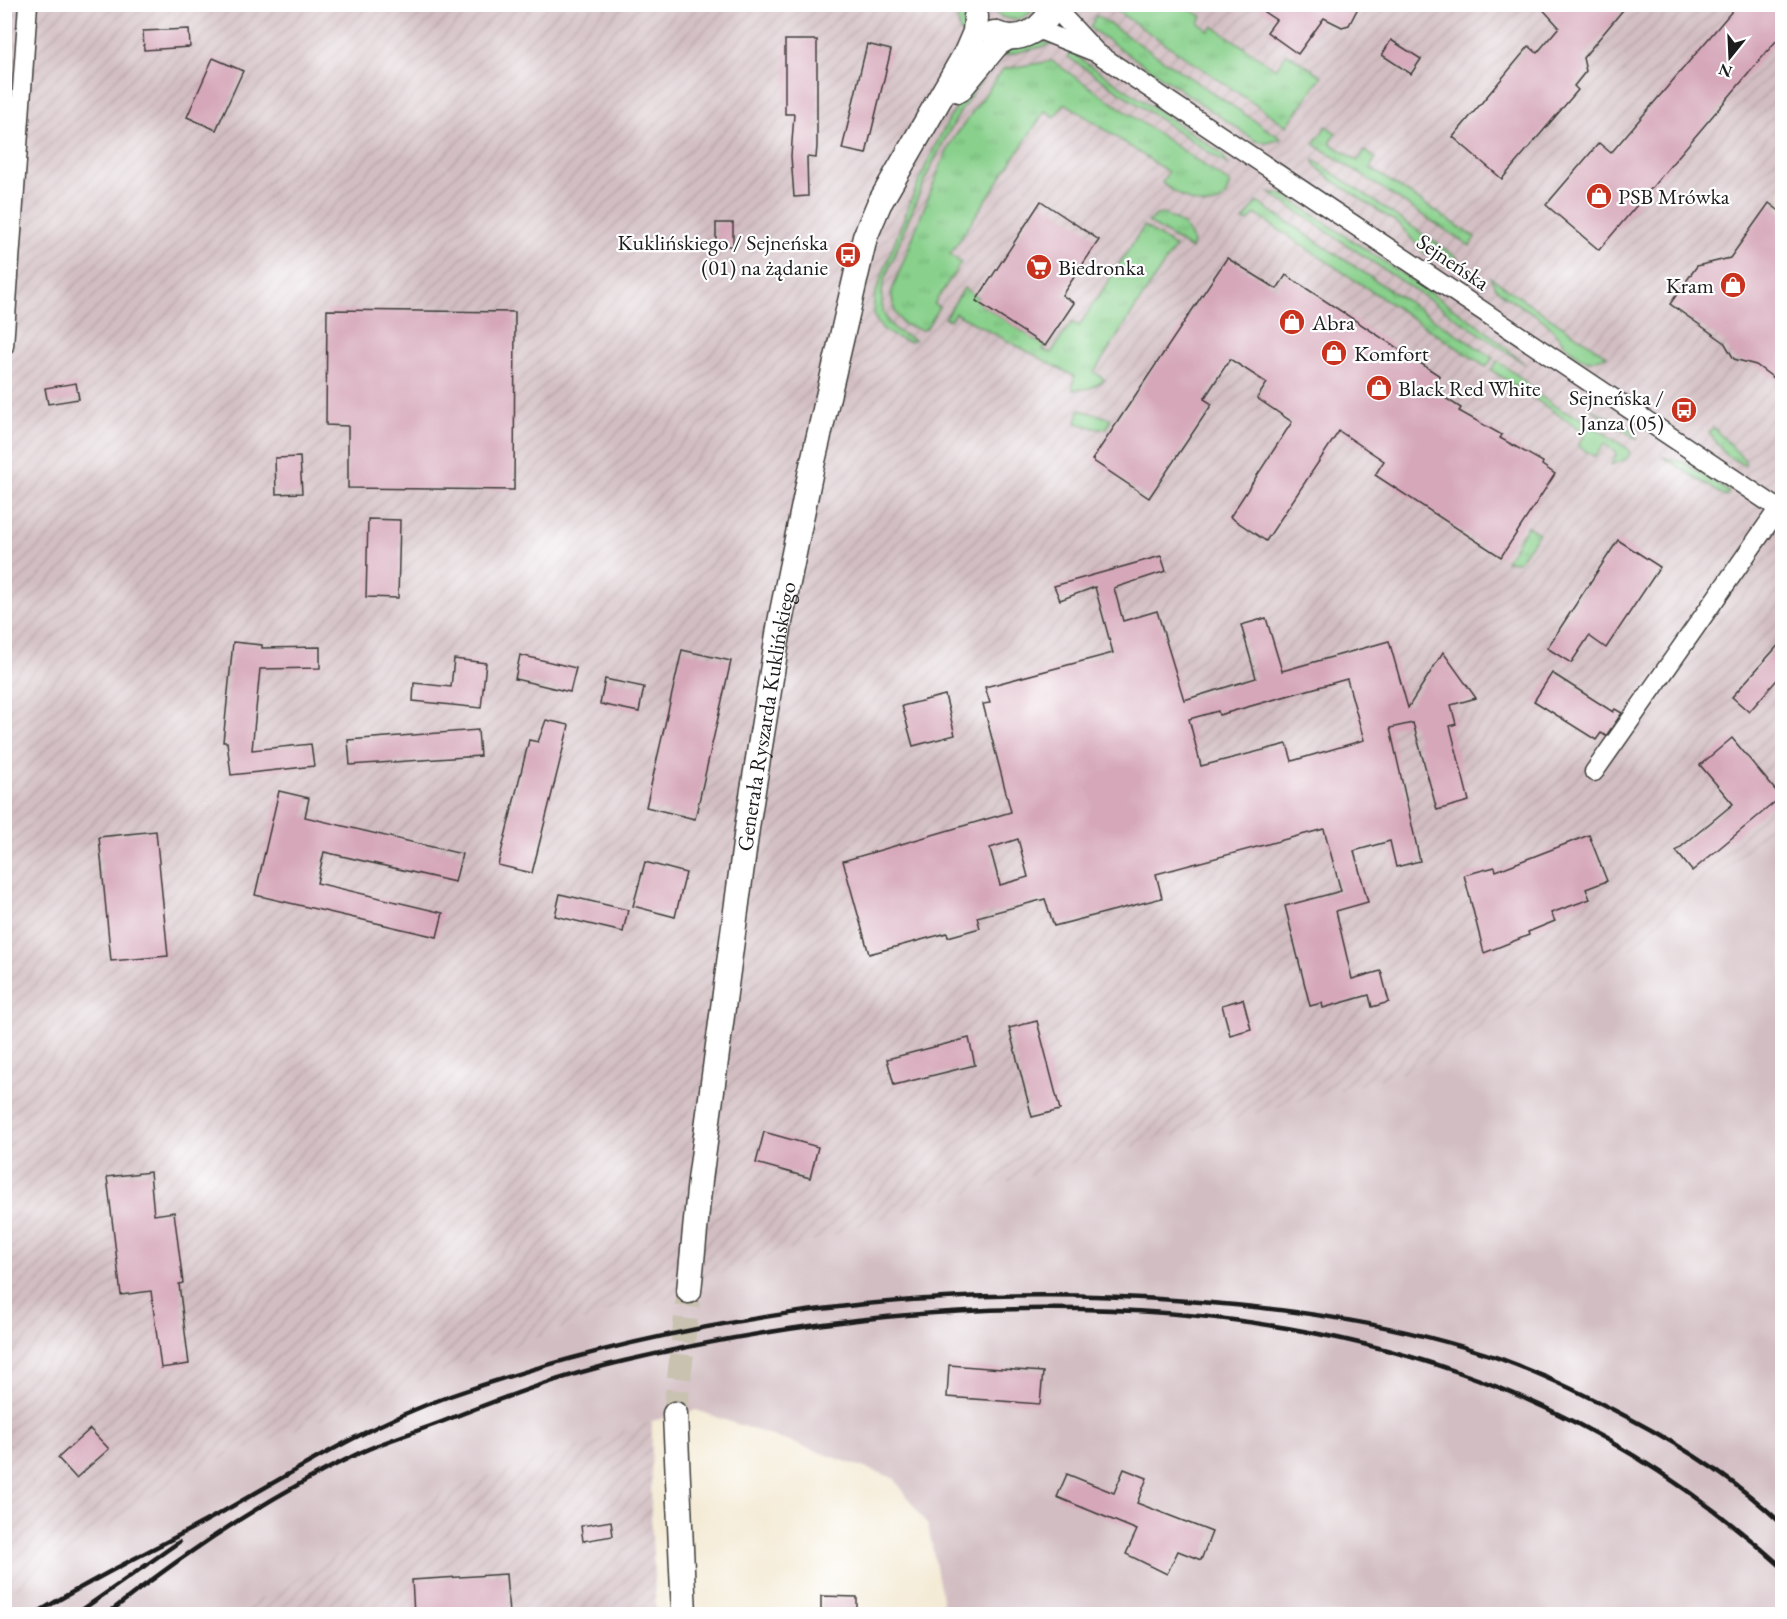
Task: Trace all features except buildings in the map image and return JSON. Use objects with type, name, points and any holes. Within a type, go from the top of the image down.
[{"type":"main road","points":[[973,11],[988,30],[1009,37],[1019,37],[1037,29],[1048,18],[1054,5]]},
{"type":"main road","name":"Generała Ryszarda Kuklińskiego","points":[[688,1292],[700,1180],[743,856],[791,565],[859,259],[879,204],[966,53],[975,32],[973,11]]},
{"type":"main road","name":"Generała Ryszarda Kuklińskiego","points":[[907,155],[980,63],[997,44],[1009,37]]},
{"type":"main road","points":[[675,1414],[684,1614]]},
{"type":"street","points":[[4,346],[28,4]]},
{"type":"street","name":"Sejneńska","points":[[1054,5],[1098,53]]},
{"type":"street","name":"Sejneńska","points":[[1037,29],[1098,53],[1781,510]]},
{"type":"street","points":[[1594,772],[1781,510]]},
{"type":"shaded area","points":[[5,5],[1782,5],[1782,823],[1635,948],[1413,1071],[916,1207],[706,1279],[704,1292],[610,1312],[431,1377],[192,1471],[5,1597]]},
{"type":"shaded area","points":[[1782,823],[1782,1614],[945,1614],[928,1526],[894,1478],[696,1410],[652,1421],[445,1490],[234,1614],[5,1614],[5,1597],[192,1471],[431,1377],[610,1312],[703,1292],[706,1279],[916,1207],[1413,1071],[1635,948]]},
{"type":"shaded area","points":[[652,1421],[651,1515],[656,1614],[234,1614],[445,1490]]},
{"type":"green space","points":[[954,5],[964,5],[968,21],[964,36],[960,32]]},
{"type":"green space","points":[[990,5],[1036,5],[1026,16],[1013,19],[1000,16]]},
{"type":"green space","points":[[1108,5],[1185,5],[1202,17],[1199,23],[1209,31],[1213,26],[1276,69],[1287,53],[1322,76],[1287,126]]},
{"type":"green space","points":[[1096,15],[1282,139],[1267,143],[1256,141],[1090,28]]},
{"type":"green space","points":[[1041,41],[1054,44],[998,57],[1015,44]]},
{"type":"green space","points":[[1070,52],[1221,153],[1229,166],[1068,57]]},
{"type":"green space","points":[[1052,61],[1230,183],[1225,195],[1218,202],[1210,205],[1190,200],[1162,183],[1168,172],[1065,103],[1055,117],[1045,111],[950,254],[961,263],[934,304],[939,307],[926,329],[921,330],[903,324],[895,312],[891,293],[942,162],[954,138],[1003,69]]},
{"type":"green space","points":[[987,72],[941,146],[886,276],[882,305],[887,319],[897,331],[914,340],[910,342],[900,339],[878,324],[873,309],[877,289],[909,205],[938,140],[970,88]]},
{"type":"green space","points":[[1326,126],[1336,133],[1330,143],[1358,161],[1365,151],[1376,158],[1370,168],[1475,237],[1470,246],[1314,144]]},
{"type":"green space","points":[[1314,160],[1458,258],[1445,262],[1423,252],[1399,224],[1329,178],[1315,165]]},
{"type":"green space","points":[[1268,192],[1282,194],[1480,326],[1525,364]]},
{"type":"green space","points":[[1257,202],[1493,358],[1486,367],[1255,214],[1249,221],[1243,221]]},
{"type":"green space","points":[[1164,214],[1184,225],[1193,242],[1191,249],[1148,222],[1156,215]]},
{"type":"green space","points":[[1144,226],[1175,247],[1094,372],[1105,380],[1091,388],[1073,390],[1074,376],[955,313],[950,320],[945,318],[964,288],[978,298],[976,301],[1045,346],[1043,350],[1051,353],[1072,322],[1079,326]]},
{"type":"green space","points":[[1490,277],[1607,356],[1590,361],[1576,354],[1544,321],[1500,291]]},
{"type":"green space","points":[[1497,361],[1520,377],[1539,395],[1563,411],[1578,416],[1627,448],[1630,453],[1627,459],[1611,465],[1617,453],[1604,444],[1595,457],[1578,446],[1586,433],[1491,370]]},
{"type":"green space","points":[[1591,409],[1630,427],[1638,440]]},
{"type":"green space","points":[[1079,410],[1110,418],[1107,428],[1098,429],[1076,423]]},
{"type":"green space","points":[[1713,427],[1745,460],[1745,466],[1727,456],[1709,433]]},
{"type":"green space","points":[[1663,457],[1683,462],[1729,492],[1726,497]]},
{"type":"green space","points":[[1527,526],[1539,533],[1518,562],[1506,561]]},
{"type":"tunnel","points":[[675,1414],[689,1291]]},
{"type":"railway","points":[[35,1614],[335,1448],[391,1420],[450,1396],[540,1367],[630,1343],[722,1324],[814,1310],[907,1300],[1001,1296],[1094,1296],[1188,1301],[1307,1314],[1425,1336],[1517,1365],[1614,1410],[1709,1466],[1747,1493],[1782,1524]]},
{"type":"railway","points":[[107,1614],[224,1529],[318,1474],[373,1447],[556,1380],[624,1361],[726,1340],[830,1323],[936,1313],[1043,1309],[1150,1312],[1255,1323],[1358,1343],[1458,1372],[1546,1408],[1630,1453],[1709,1507],[1782,1567]]},
{"type":"railway","points":[[76,1614],[179,1542]]},
{"type":"place","name":"PSB Mrówka","points":[[1599,196]]},
{"type":"place","name":"Kuklińskiego / Sejneńska (01) na żądanie","points":[[848,255]]},
{"type":"place","name":"Biedronka","points":[[1039,267]]},
{"type":"place","name":"Kram","points":[[1733,285]]},
{"type":"place","name":"Abra","points":[[1292,322]]},
{"type":"place","name":"Komfort","points":[[1334,353]]},
{"type":"place","name":"Black Red White","points":[[1379,388]]},
{"type":"place","name":"Sejneńska / Janza (05)","points":[[1684,410]]}]
